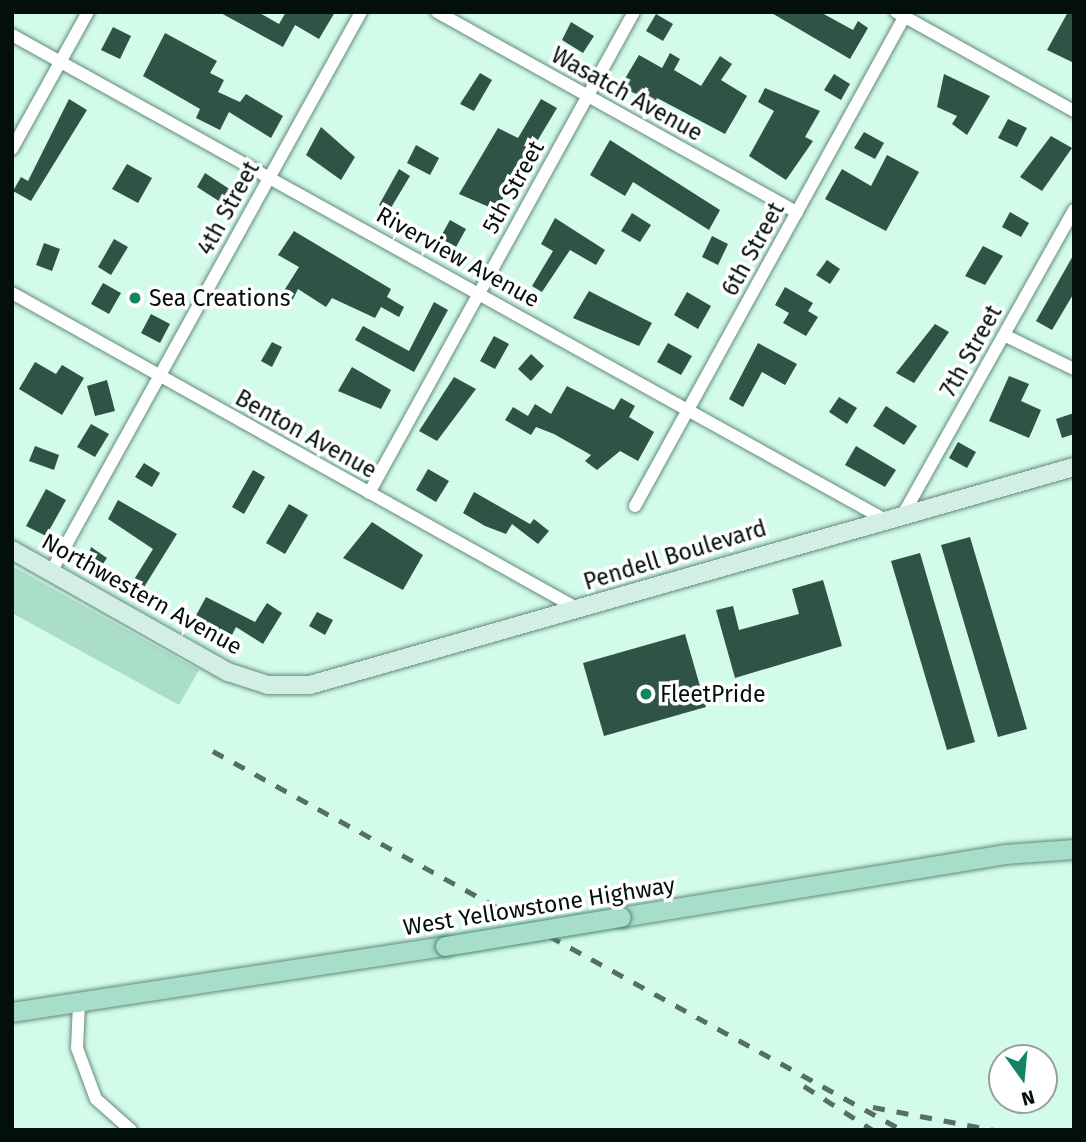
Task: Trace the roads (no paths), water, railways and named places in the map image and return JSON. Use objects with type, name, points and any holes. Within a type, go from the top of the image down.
[{"type":"main road","name":"West Yellowstone Highway","points":[[12,1012],[445,946],[1005,854],[1074,849]]},
{"type":"street","points":[[12,149],[88,12]]},
{"type":"street","name":"4th Street","points":[[51,572],[361,12]]},
{"type":"street","name":"Wasatch Avenue","points":[[437,12],[797,212]]},
{"type":"street","name":"5th Street","points":[[369,493],[634,12]]},
{"type":"street","points":[[902,14],[1074,111]]},
{"type":"street","name":"6th Street","points":[[635,506],[797,212],[902,14]]},
{"type":"street","name":"Riverview Avenue","points":[[12,34],[882,518]]},
{"type":"street","name":"7th Street","points":[[905,511],[1074,211]]},
{"type":"street","name":"Benton Avenue","points":[[12,293],[580,610]]},
{"type":"street","points":[[1004,335],[1074,369]]},
{"type":"street","name":"Pendell Boulevard","points":[[290,686],[330,682],[580,610],[905,511],[1074,467]]},
{"type":"street","name":"Northwestern Avenue","points":[[12,550],[228,672],[290,686]]},
{"type":"street","points":[[79,1003],[77,1048],[96,1099],[131,1130]]},
{"type":"railway","points":[[213,751],[902,1130]]},
{"type":"railway","points":[[804,1086],[873,1130]]},
{"type":"railway","points":[[873,1107],[994,1130]]},
{"type":"place","name":"Sea Creations","points":[[135,298]]},
{"type":"place","name":"FleetPride","points":[[646,694]]}]
